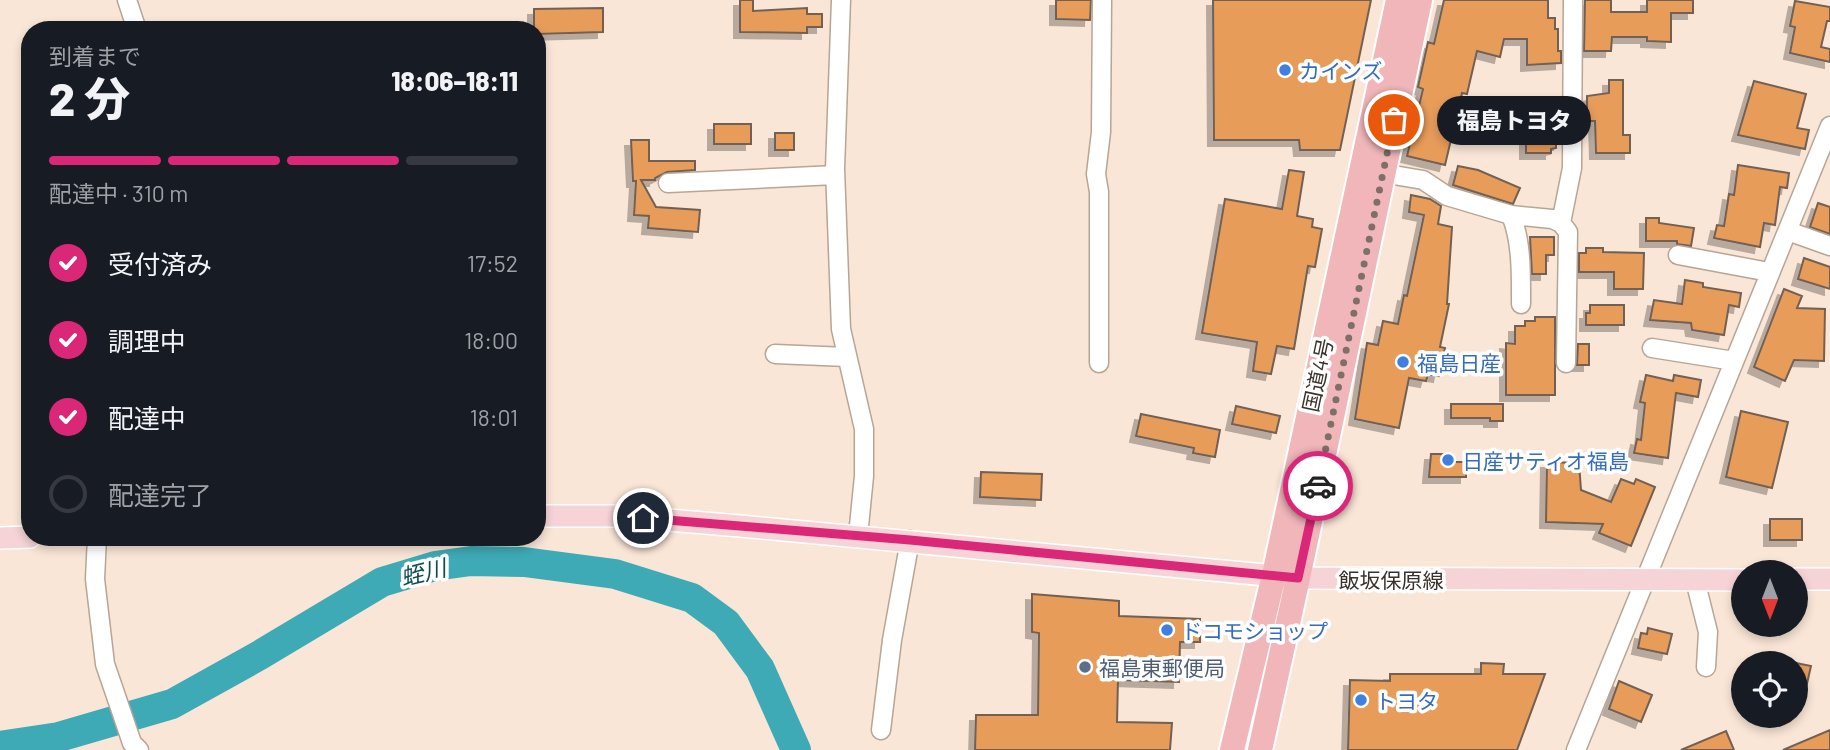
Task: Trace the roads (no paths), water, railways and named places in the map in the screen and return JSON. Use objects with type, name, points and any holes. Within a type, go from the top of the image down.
[{"type":"highway","name":"国道4号","points":[[1232,750],[1274,575],[1398,0]]},
{"type":"highway","name":"国道4号","points":[[1260,750],[1420,0]]},
{"type":"main road","name":"飯坂保原線","points":[[546,516],[621,516],[910,540],[1298,578],[1731,580]]},
{"type":"main road","points":[[0,538],[21,537]]},
{"type":"main road","points":[[1808,579],[1830,579]]},
{"type":"street","points":[[127,0],[134,21]]},
{"type":"street","points":[[841,0],[835,175],[841,329],[864,429],[864,476],[858,536]]},
{"type":"street","points":[[1099,363],[1099,192],[1096,174],[1101,132],[1102,0]]},
{"type":"street","points":[[1561,223],[1572,168],[1573,0]]},
{"type":"street","points":[[1576,750],[1830,126]]},
{"type":"street","points":[[1382,173],[1423,180],[1447,196],[1511,215],[1552,219],[1561,223],[1568,232],[1566,363]]},
{"type":"street","points":[[668,183],[835,175]]},
{"type":"street","points":[[1511,215],[1521,264],[1521,304]]},
{"type":"street","points":[[1788,231],[1830,246]]},
{"type":"street","points":[[1678,256],[1769,272]]},
{"type":"street","points":[[1652,348],[1734,361]]},
{"type":"street","points":[[775,354],[847,357]]},
{"type":"street","points":[[881,730],[892,640],[910,540]]},
{"type":"street","points":[[96,546],[94,579],[106,664],[136,747]]},
{"type":"street","points":[[1695,580],[1708,632],[1706,667]]},
{"type":"waterway","name":"蛭川","points":[[0,746],[59,737],[172,704],[382,582],[435,566],[471,561],[524,562],[615,574],[692,598],[726,623],[760,669],[796,750]]},
{"type":"place","name":"カインズ","points":[[1285,70]]},
{"type":"place","name":"福島トヨタ","points":[[1394,120]]},
{"type":"place","name":"福島日産","points":[[1403,362]]},
{"type":"place","name":"日産サティオ福島","points":[[1448,460]]},
{"type":"place","name":"ドコモショップ","points":[[1167,630]]},
{"type":"place","name":"福島東郵便局","points":[[1085,667]]},
{"type":"place","name":"トヨタ","points":[[1361,700]]}]
